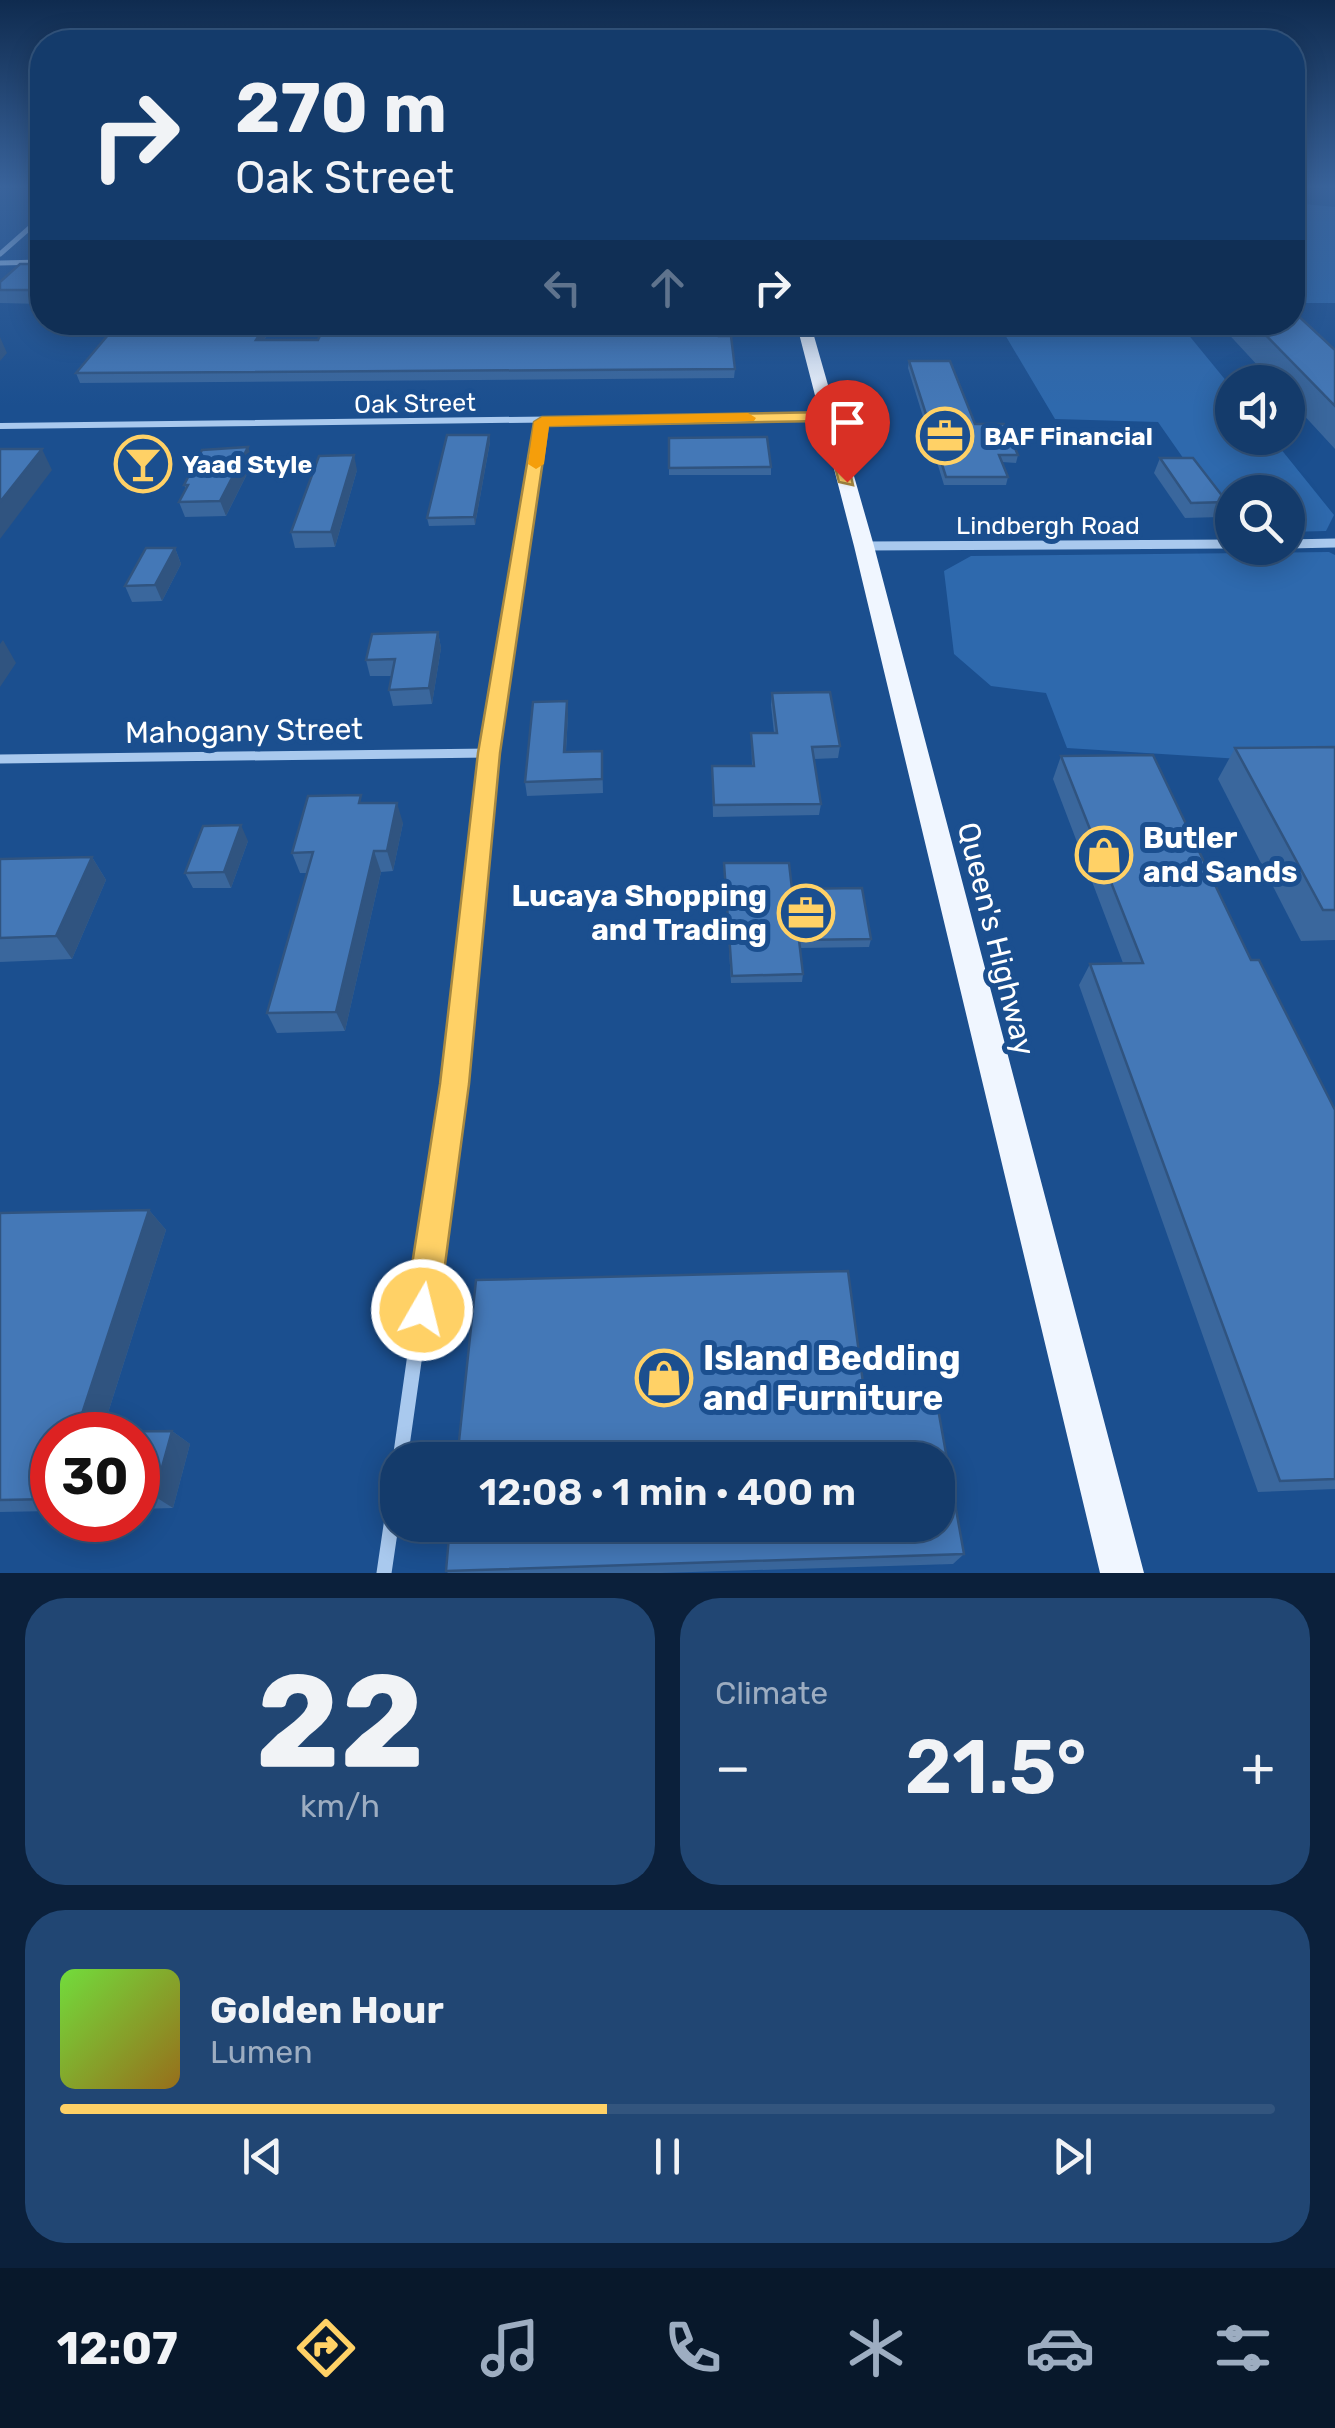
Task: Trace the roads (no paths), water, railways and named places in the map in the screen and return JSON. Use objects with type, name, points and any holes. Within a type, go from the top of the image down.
[{"type":"main road","name":"Queen's Highway","points":[[807,335],[864,546],[1122,1573]]},
{"type":"street","points":[[0,263],[30,262]]},
{"type":"street","name":"Oak Street","points":[[0,426],[830,416]]},
{"type":"street","points":[[403,1442],[454,1084],[489,753],[542,422]]},
{"type":"street","points":[[1305,544],[1335,543]]},
{"type":"street","name":"Lindbergh Road","points":[[864,546],[1215,544]]},
{"type":"street","name":"Mahogany Street","points":[[0,758],[489,753]]},
{"type":"street","points":[[384,1573],[389,1542]]},
{"type":"place","name":"BAF Financial","points":[[945,436]]},
{"type":"place","name":"Yaad Style","points":[[143,464]]},
{"type":"place","name":"Butler and Sands","points":[[1104,855]]},
{"type":"place","name":"Lucaya Shopping and Trading","points":[[806,913]]},
{"type":"place","name":"Island Bedding and Furniture","points":[[664,1378]]}]
